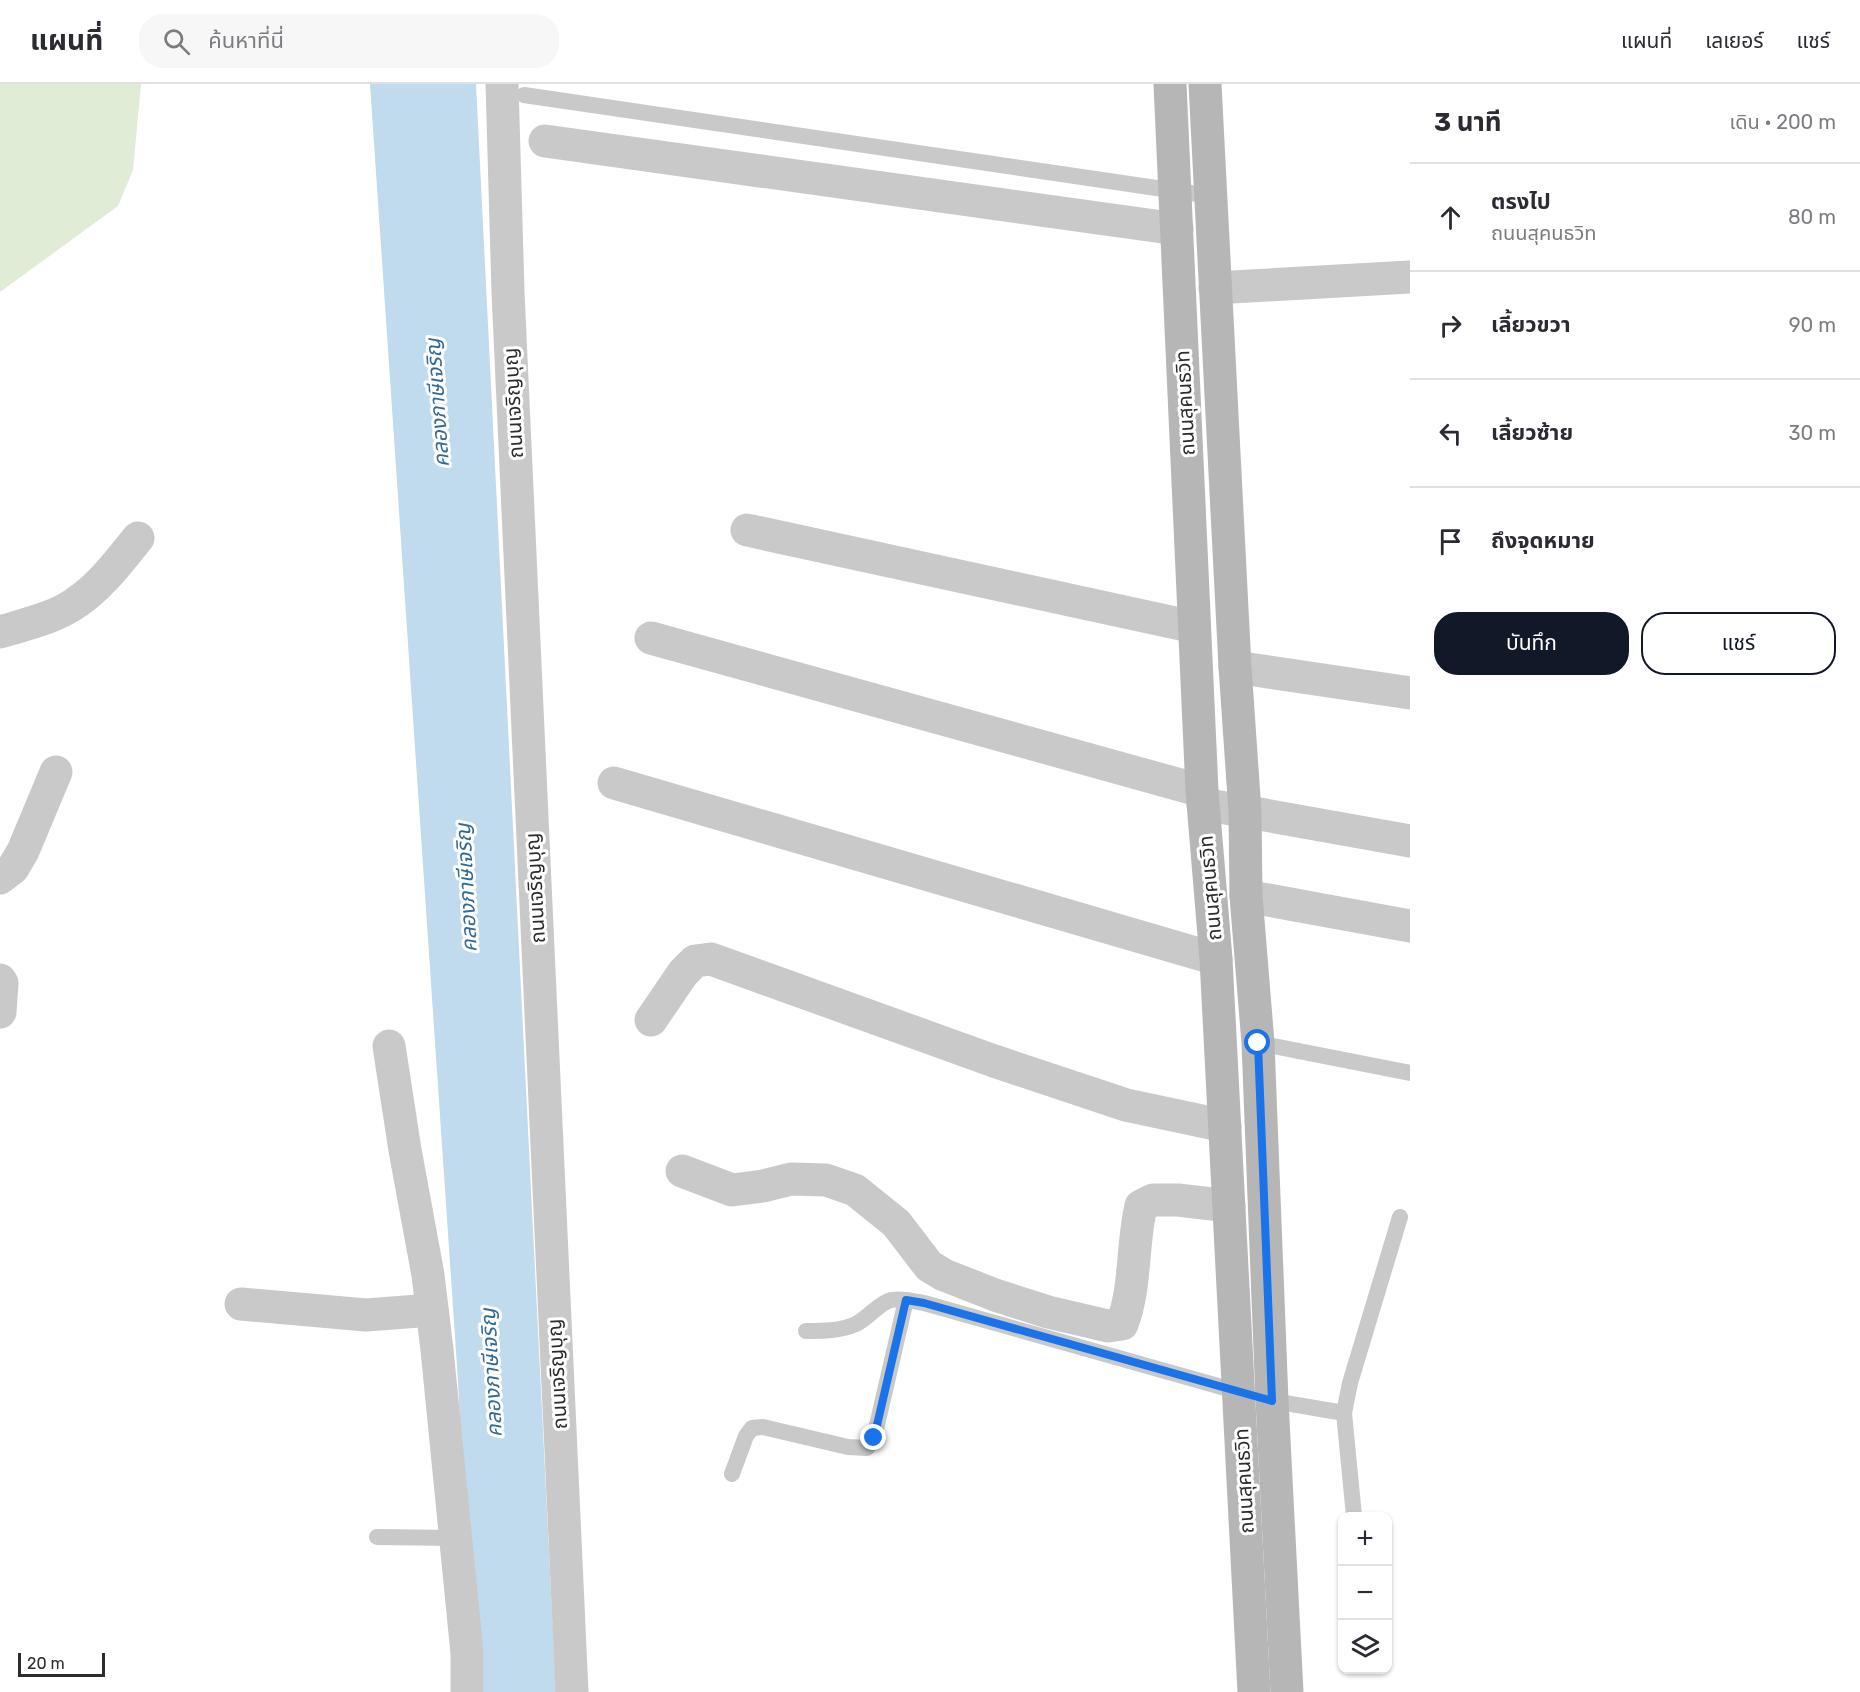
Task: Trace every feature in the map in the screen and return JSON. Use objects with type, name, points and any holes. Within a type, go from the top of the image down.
[{"type":"main road","name":"ถนนสุคนธวิท","points":[[1170,84],[1202,798],[1216,959],[1254,1692]]},
{"type":"main road","name":"ถนนสุคนธวิท","points":[[1204,84],[1235,667],[1245,812],[1246,896],[1258,1043],[1272,1401],[1287,1692]]},
{"type":"street","name":"ถนนเจริญบุญ","points":[[513,89],[508,304],[572,1692]]},
{"type":"street","points":[[545,141],[1177,229]]},
{"type":"street","points":[[1215,288],[1410,277]]},
{"type":"street","points":[[747,530],[1194,627]]},
{"type":"street","points":[[0,632],[58,613],[77,602],[102,581],[138,538]]},
{"type":"street","points":[[651,638],[1245,812],[1410,841]]},
{"type":"street","points":[[1235,667],[1410,693]]},
{"type":"street","points":[[0,878],[13,868],[23,851],[56,772]]},
{"type":"street","points":[[614,783],[1216,959]]},
{"type":"street","points":[[1246,896],[1410,926]]},
{"type":"street","points":[[651,1020],[682,973],[695,961],[711,960],[994,1061],[1126,1105],[1225,1126]]},
{"type":"street","points":[[0,980],[2,983],[0,1012]]},
{"type":"street","points":[[389,1046],[428,1275],[467,1653],[467,1692]]},
{"type":"street","points":[[682,1171],[732,1190],[791,1179],[826,1180],[855,1190],[896,1222],[929,1266],[944,1275],[1048,1312],[1108,1326],[1122,1324],[1128,1310],[1137,1222],[1141,1206],[1153,1200],[1178,1200],[1229,1206]]},
{"type":"street","points":[[241,1304],[366,1315],[432,1310]]},
{"type":"lane","points":[[513,89],[1210,196]]},
{"type":"lane","points":[[1258,1043],[1410,1073]]},
{"type":"lane","points":[[1354,1512],[1344,1413],[1350,1383],[1400,1217]]},
{"type":"lane","points":[[806,1331],[844,1328],[858,1323],[890,1300],[906,1300],[924,1303],[1272,1401],[1344,1413]]},
{"type":"lane","points":[[732,1474],[746,1436],[752,1428],[763,1427],[848,1448],[867,1448],[874,1438],[906,1300]]},
{"type":"lane","points":[[377,1537],[456,1538]]},
{"type":"green space","points":[[0,84],[141,84],[133,170],[118,206],[0,292]]},
{"type":"water","name":"คลองภาษีเจริญ","points":[[370,84],[476,84],[556,1692],[471,1692],[458,1381]]},
{"type":"route","points":[[874,1438],[906,1300],[924,1303],[1272,1401],[1258,1043]]}]
